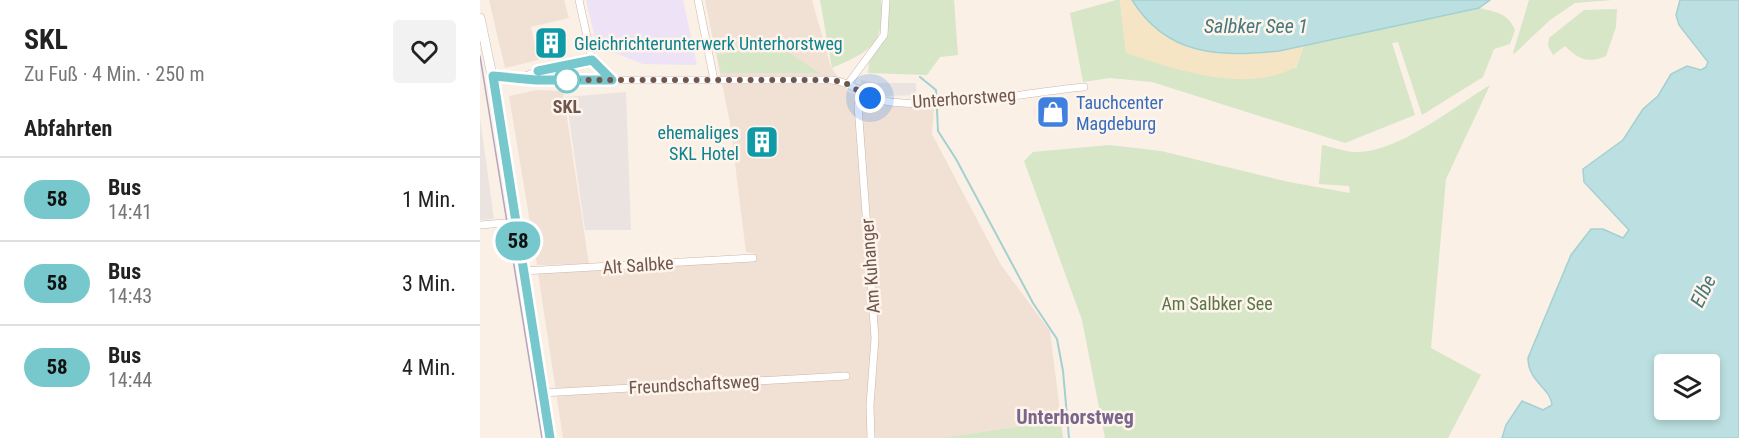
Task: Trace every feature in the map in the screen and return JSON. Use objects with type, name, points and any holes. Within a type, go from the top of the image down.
[{"type":"main road","points":[[480,18],[493,76],[550,438]]},
{"type":"street","points":[[579,0],[592,60],[612,80]]},
{"type":"street","points":[[698,0],[714,80]]},
{"type":"street","points":[[848,84],[884,35],[886,0]]},
{"type":"street","name":"Unterhorstweg","points":[[523,77],[538,71],[592,60]]},
{"type":"street","name":"Unterhorstweg","points":[[493,76],[536,80],[831,80],[848,84],[863,94],[889,102],[931,103],[1084,87]]},
{"type":"street","name":"Am Kuhanger","points":[[863,94],[858,105],[875,338],[870,405],[871,438]]},
{"type":"street","points":[[480,225],[515,222]]},
{"type":"street","name":"Alt Salbke","points":[[523,271],[753,258]]},
{"type":"street","name":"Freundschaftsweg","points":[[542,393],[846,376]]},
{"type":"shaded area","points":[[489,0],[564,0],[569,18],[531,27],[538,60],[505,68]]},
{"type":"shaded area","points":[[586,0],[683,0],[697,65],[643,64],[597,46]]},
{"type":"shaded area","points":[[705,0],[812,0],[831,67],[849,93],[934,109],[932,134],[1001,265],[1050,331],[1061,420],[942,438],[563,438],[538,273],[756,254],[746,252],[730,123]]},
{"type":"shaded area","points":[[861,80],[877,83],[916,83],[916,95],[886,96],[860,87]]},
{"type":"shaded area","points":[[537,90],[563,91],[589,264],[537,265],[509,96]]},
{"type":"shaded area","points":[[626,92],[631,230],[585,230],[566,97]]},
{"type":"shaded area","points":[[480,118],[494,219],[480,220]]},
{"type":"green space","points":[[820,0],[881,0],[881,27],[872,44],[856,57],[832,68]]},
{"type":"green space","points":[[889,0],[954,0],[958,55],[940,57],[927,75],[868,73],[869,62],[888,35]]},
{"type":"green space","points":[[1120,0],[1126,53],[1296,68],[1304,45],[1479,8],[1505,17],[1515,30],[1510,44],[1494,49],[1483,77],[1422,115],[1398,42],[1392,43],[1415,115],[1345,143],[1152,82],[1110,78],[1083,82],[1070,13]]},
{"type":"green space","points":[[1529,0],[1612,0],[1575,3],[1550,20],[1514,54]]},
{"type":"green space","points":[[1617,9],[1616,27],[1606,56],[1594,60],[1584,59],[1565,46],[1553,55],[1548,46],[1549,38],[1584,10]]},
{"type":"green space","points":[[777,45],[820,73],[721,73],[717,55]]},
{"type":"green space","name":"Am Salbker See","points":[[1490,85],[1446,179],[1431,348],[1481,375],[1448,438],[1105,438],[1082,320],[1024,161],[1033,152],[1109,145],[1161,151],[1289,182],[1350,193],[1349,186],[1319,184],[1322,145],[1355,152],[1375,150],[1392,144],[1427,126]]},
{"type":"green space","points":[[1061,420],[1063,438],[942,438]]},
{"type":"sand","points":[[1120,0],[1132,0],[1141,14],[1279,51],[1304,45],[1296,67],[1276,75],[1256,79],[1234,79],[1189,72],[1126,53]]},
{"type":"water","name":"Salbker See 1","points":[[1132,0],[1490,0],[1479,8],[1279,51],[1236,53],[1196,49],[1178,42],[1161,32],[1146,19]]},
{"type":"water","name":"Elbe","points":[[1680,0],[1739,0],[1739,438],[1502,438],[1506,425],[1522,401],[1543,410],[1552,405],[1548,394],[1535,379],[1528,358],[1571,255],[1591,229],[1603,229],[1623,238],[1629,230],[1584,182],[1583,169],[1623,140],[1643,109],[1658,96],[1671,74],[1687,66],[1701,70],[1706,67],[1708,62],[1679,25],[1676,15]]},
{"type":"waterway","points":[[920,77],[936,90],[938,131],[956,159],[1033,303],[1057,339],[1063,371],[1069,438]]},
{"type":"tram line","points":[[480,56],[542,438]]},
{"type":"bus line","name":"58","points":[[538,71],[592,60],[596,61],[612,80],[536,80],[493,76],[550,438]]},
{"type":"place","name":"Gleichrichterunterwerk Unterhorstweg","points":[[551,43]]},
{"type":"place","name":"SKL","points":[[567,80]]},
{"type":"place","name":"Tauchcenter Magdeburg","points":[[1053,112]]},
{"type":"place","name":"ehemaliges SKL Hotel","points":[[762,142]]},
{"type":"district","name":"Unterhorstweg","points":[[1075,417]]},
{"type":"route","points":[[567,80],[837,80],[870,98]]}]
